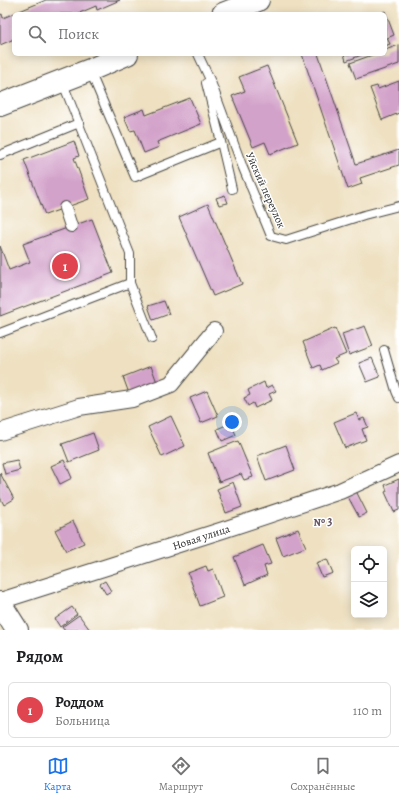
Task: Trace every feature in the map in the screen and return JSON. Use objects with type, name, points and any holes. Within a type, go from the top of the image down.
[{"type":"main road","points":[[223,9],[258,0]]},
{"type":"main road","points":[[0,105],[122,56]]},
{"type":"main road","points":[[0,602],[17,630]]},
{"type":"street","points":[[65,208],[71,226]]},
{"type":"street","points":[[0,432],[79,407],[132,400],[171,384],[214,331]]},
{"type":"street","name":"Новая улица","points":[[0,602],[340,491],[399,464]]},
{"type":"lane","points":[[200,56],[232,189]]},
{"type":"lane","name":"Уйский переулок","points":[[200,56],[271,236],[286,240],[364,215],[399,206]]},
{"type":"lane","points":[[90,70],[135,177],[221,142]]},
{"type":"lane","points":[[62,80],[130,254],[130,283],[152,339]]},
{"type":"lane","points":[[0,155],[79,123]]},
{"type":"lane","points":[[0,333],[130,283]]},
{"type":"lane","points":[[384,350],[399,398]]},
{"type":"building","points":[[46,0],[120,0],[97,10],[96,6],[82,12],[17,12]]},
{"type":"building","points":[[2,14],[3,18],[12,14],[12,40],[0,45],[0,15]]},
{"type":"building","points":[[387,16],[394,35],[387,38]]},
{"type":"building","points":[[387,38],[390,44],[387,45]]},
{"type":"building","points":[[399,45],[399,64],[356,79],[350,63],[369,56],[387,56],[387,49]]},
{"type":"building","points":[[303,56],[319,56],[356,164],[399,150],[399,165],[360,178],[362,184],[348,189]]},
{"type":"building","points":[[345,56],[359,56],[346,61]]},
{"type":"building","points":[[267,66],[298,143],[270,154],[265,142],[253,147],[232,96],[245,91],[239,77]]},
{"type":"building","points":[[399,81],[399,113],[382,120],[370,88],[377,86],[378,89]]},
{"type":"building","points":[[190,98],[201,124],[157,142],[159,147],[144,153],[135,130],[130,131],[124,117],[144,109],[146,115]]},
{"type":"building","points":[[74,141],[79,156],[74,158],[89,199],[45,215],[24,160]]},
{"type":"building","points":[[225,195],[228,203],[219,205],[216,198]]},
{"type":"building","points":[[208,204],[242,284],[213,296],[179,217]]},
{"type":"building","points":[[92,219],[113,273],[0,316],[0,246],[9,270],[30,262],[23,244]]},
{"type":"building","points":[[164,301],[169,314],[153,320],[148,306]]},
{"type":"building","points":[[365,326],[373,346],[349,355],[342,334]]},
{"type":"building","points":[[335,328],[346,354],[334,359],[337,363],[322,370],[320,365],[313,368],[303,342]]},
{"type":"building","points":[[372,358],[380,377],[367,382],[359,363]]},
{"type":"building","points":[[151,366],[158,385],[130,396],[123,377]]},
{"type":"building","points":[[264,382],[266,388],[272,385],[276,391],[269,394],[272,400],[255,408],[253,403],[248,406],[244,398],[250,395],[248,390]]},
{"type":"building","points":[[207,391],[218,416],[201,423],[190,398]]},
{"type":"building","points":[[356,413],[359,420],[364,418],[368,427],[362,429],[366,440],[345,448],[334,422]]},
{"type":"building","points":[[171,416],[185,446],[162,457],[148,427]]},
{"type":"building","points":[[231,423],[236,435],[222,441],[217,429]]},
{"type":"building","points":[[93,433],[99,450],[69,462],[62,444]]},
{"type":"building","points":[[238,441],[253,477],[244,480],[241,474],[219,482],[208,453]]},
{"type":"building","points":[[286,445],[295,470],[266,481],[257,456]]},
{"type":"building","points":[[17,460],[20,470],[5,474],[2,463]]},
{"type":"building","points":[[64,460],[72,478],[60,484],[51,466]]},
{"type":"building","points":[[0,473],[14,499],[4,505],[0,497]]},
{"type":"building","points":[[399,479],[399,510],[394,512],[385,492],[387,491],[385,485]]},
{"type":"building","points":[[233,482],[242,507],[226,513],[217,489]]},
{"type":"building","points":[[356,491],[367,513],[359,517],[347,495]]},
{"type":"building","points":[[73,521],[84,543],[66,551],[55,530]]},
{"type":"building","points":[[298,529],[306,547],[283,556],[276,538]]},
{"type":"building","points":[[263,545],[271,564],[264,566],[267,575],[245,585],[234,557]]},
{"type":"building","points":[[327,559],[333,573],[322,577],[316,563]]},
{"type":"building","points":[[206,566],[208,571],[213,569],[223,597],[200,606],[188,573]]},
{"type":"building","points":[[105,581],[111,591],[106,594],[100,584]]},
{"type":"building","points":[[72,607],[77,614],[60,627],[55,619]]},
{"type":"building","points":[[79,615],[90,630],[64,630],[62,627]]},
{"type":"place","name":"Роддом","points":[[65,266]]},
{"type":"district","name":"№ 3","points":[[323,521]]}]
